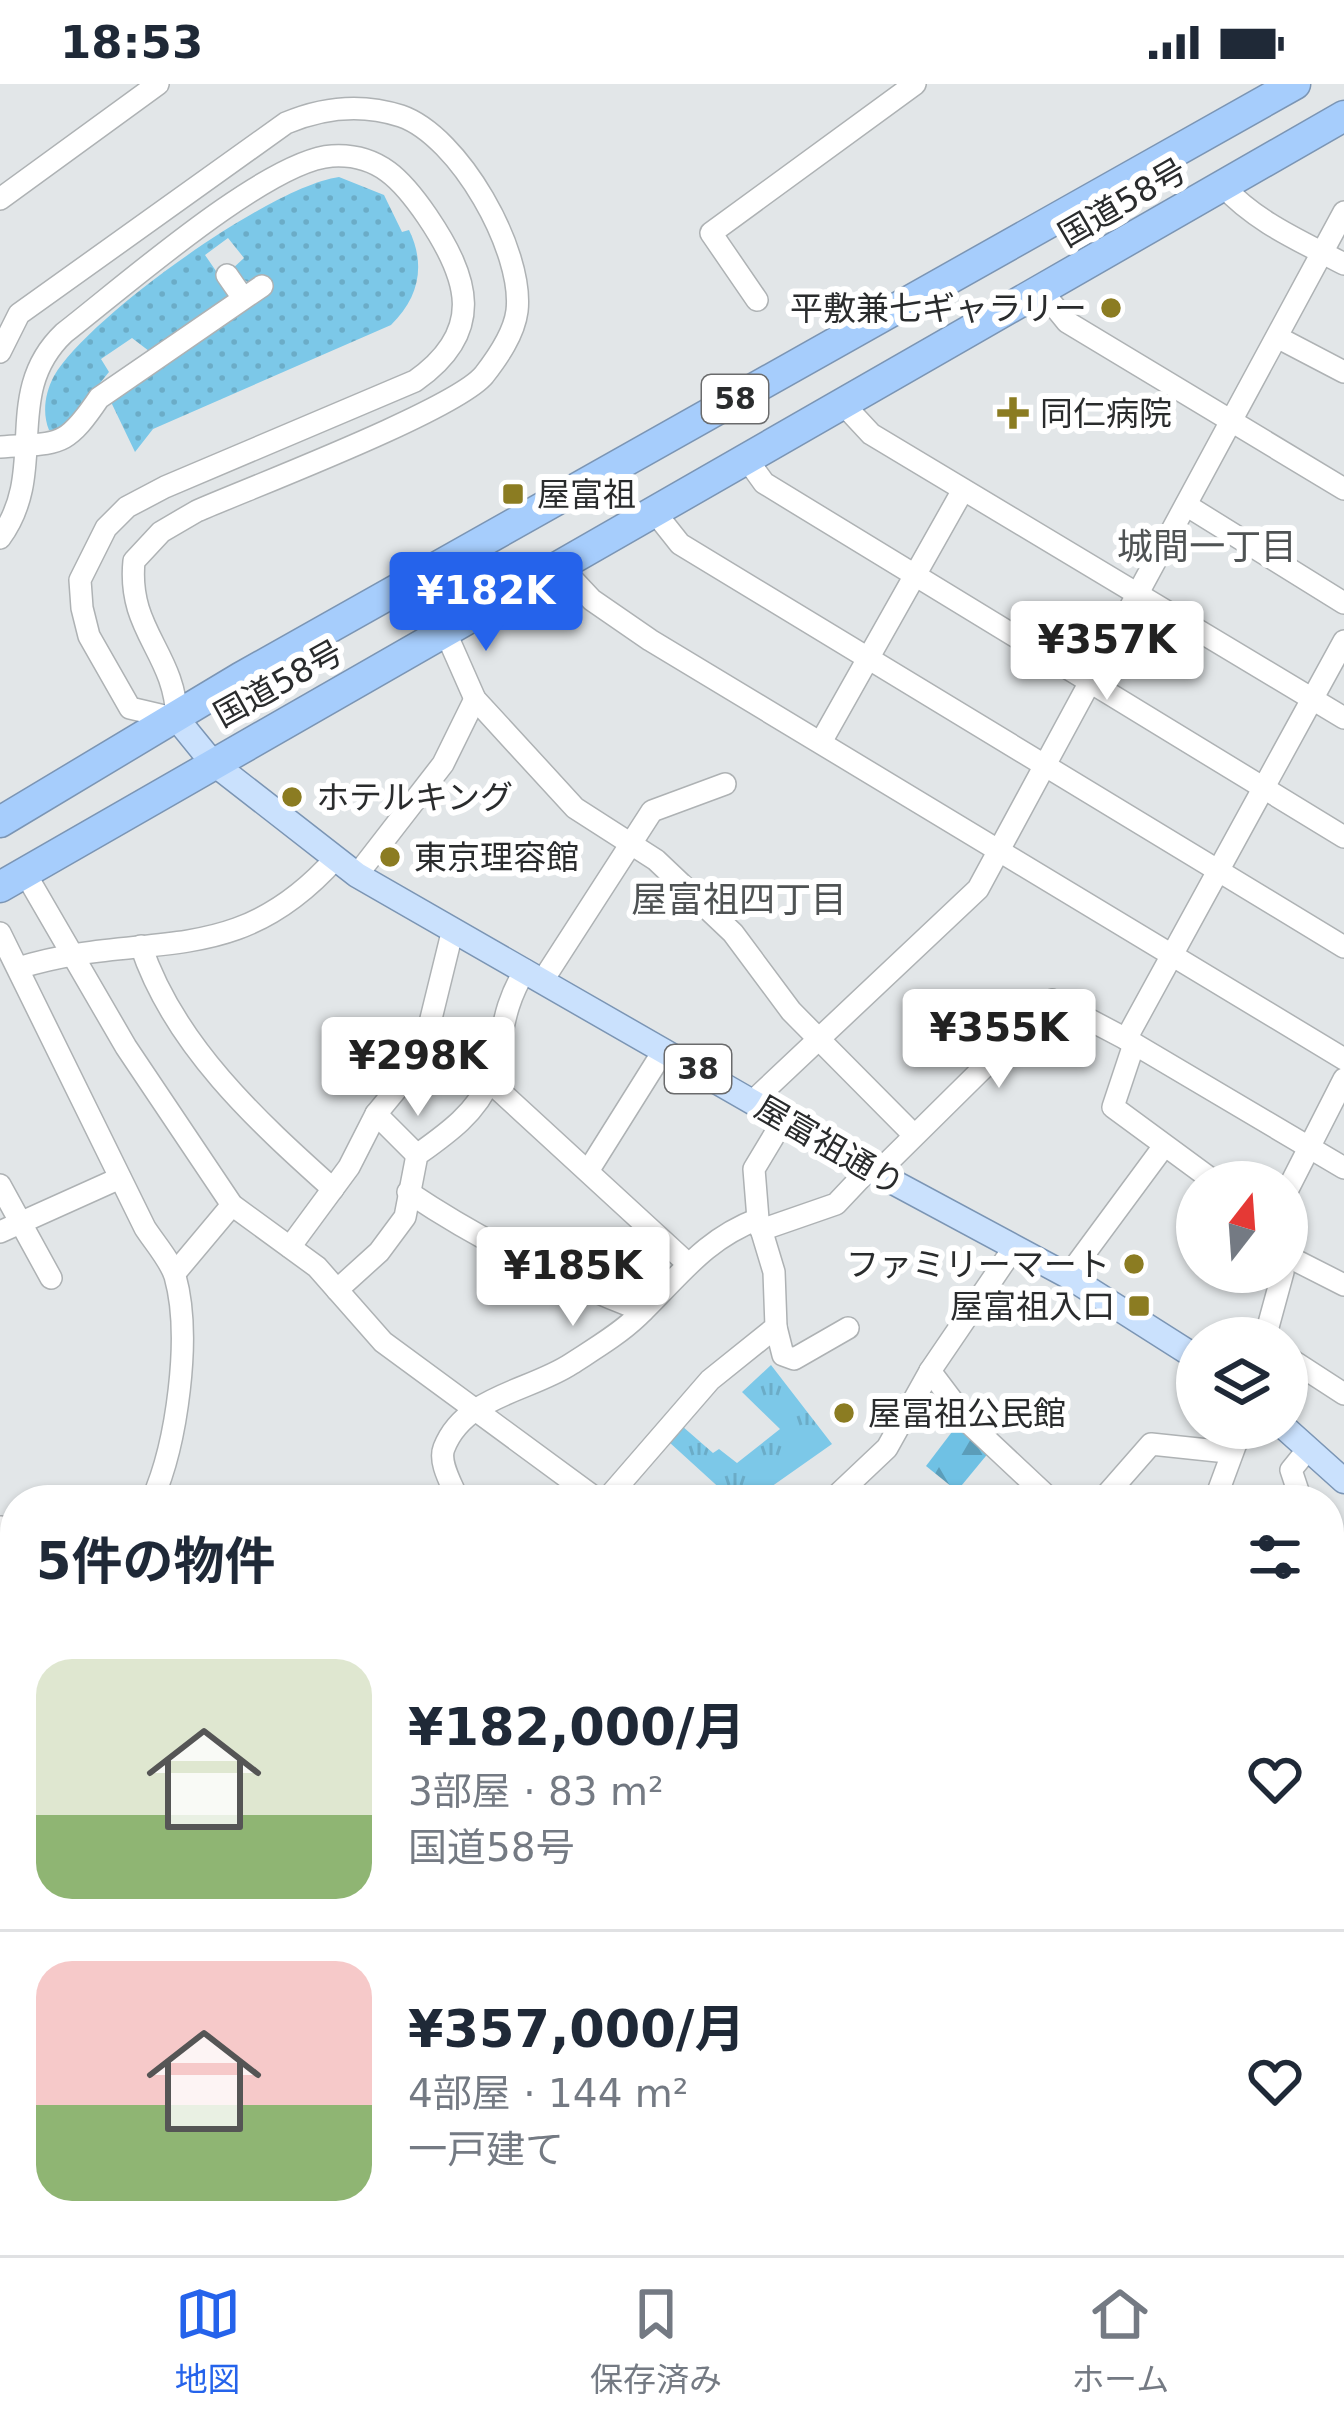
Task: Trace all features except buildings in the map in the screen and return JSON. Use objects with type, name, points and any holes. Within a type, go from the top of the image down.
[{"type":"highway","name":"国道58号","points":[[0,822],[420,576],[1295,84]]},
{"type":"highway","name":"国道58号","points":[[13,880],[1344,116]]},
{"type":"main road","name":"屋富祖通り","points":[[177,719],[212,762],[357,875],[873,1171],[1068,1276],[1176,1345]]},
{"type":"main road","points":[[1308,1449],[1344,1481]]},
{"type":"street","points":[[0,199],[158,84]]},
{"type":"street","points":[[757,300],[711,233],[915,84]]},
{"type":"street","points":[[0,352],[19,314],[286,122],[315,111],[373,110],[405,117],[432,135],[470,180],[510,247],[517,312],[500,354],[470,390],[197,512],[161,532],[134,561],[137,614],[176,683],[177,719],[130,709],[96,648],[82,608],[80,580],[90,553],[127,507],[415,381],[439,364],[463,315],[465,287],[453,254],[409,189],[386,168],[330,156],[299,164],[205,226],[45,350],[27,391],[19,508],[0,538]]},
{"type":"street","points":[[1223,186],[1241,206],[1344,264]]},
{"type":"street","points":[[753,1101],[823,1040],[978,889],[1344,212]]},
{"type":"street","points":[[0,447],[49,443],[78,431],[99,398],[252,292],[227,275]]},
{"type":"street","points":[[1041,290],[1067,322],[1344,489]]},
{"type":"street","points":[[1277,337],[1344,372]]},
{"type":"street","points":[[844,405],[861,428],[1344,718]]},
{"type":"street","points":[[746,458],[764,483],[1344,837]]},
{"type":"street","points":[[821,742],[964,490]]},
{"type":"street","points":[[1186,505],[1344,603]]},
{"type":"street","points":[[653,510],[680,544],[1344,947]]},
{"type":"street","points":[[560,566],[621,622],[1344,1059]]},
{"type":"street","points":[[445,631],[476,699],[574,808],[656,860],[733,933],[791,1011],[914,1134]]},
{"type":"street","points":[[1185,1161],[1113,1107],[1130,1041],[1171,953],[1344,641]]},
{"type":"street","points":[[357,875],[443,764],[476,699]]},
{"type":"street","points":[[338,1290],[379,1252],[405,1217],[417,1155],[459,1125],[489,1081],[504,1006],[534,975],[628,842],[652,812],[725,784]]},
{"type":"street","points":[[18,968],[72,951],[244,930],[301,897],[335,860]]},
{"type":"street","points":[[13,880],[72,951],[198,1161],[232,1205],[338,1290],[383,1342],[580,1485]]},
{"type":"street","points":[[290,1247],[333,1189],[426,1039],[453,929]]},
{"type":"street","points":[[0,933],[120,1178],[175,1273],[180,1354],[171,1437],[157,1485]]},
{"type":"street","points":[[141,946],[153,982],[208,1063],[272,1135],[333,1189]]},
{"type":"street","points":[[452,1485],[443,1461],[444,1448],[472,1410],[556,1374],[643,1311],[686,1262],[724,1232],[836,1204],[1052,1000],[1344,1168]]},
{"type":"street","points":[[590,1168],[664,1049]]},
{"type":"street","points":[[1303,1161],[1344,1079]]},
{"type":"street","points":[[489,1081],[590,1168],[686,1262]]},
{"type":"street","points":[[376,1114],[417,1155]]},
{"type":"street","points":[[784,1119],[754,1169],[759,1225],[774,1272],[776,1327],[783,1355],[794,1359],[848,1328]]},
{"type":"street","points":[[1068,1276],[1164,1146]]},
{"type":"street","points":[[9,1226],[70,1204],[120,1178]]},
{"type":"street","points":[[0,1185],[9,1226],[51,1278]]},
{"type":"street","points":[[408,1192],[500,1251],[643,1311]]},
{"type":"street","points":[[175,1273],[232,1205]]},
{"type":"street","points":[[852,1485],[886,1448],[930,1371],[1013,1249]]},
{"type":"street","points":[[1308,1267],[1344,1285]]},
{"type":"street","points":[[616,1485],[710,1380],[776,1327]]},
{"type":"street","points":[[930,1371],[970,1424],[1035,1485]]},
{"type":"street","points":[[1308,1371],[1344,1394]]},
{"type":"street","points":[[1115,1485],[1150,1444],[1176,1447]]},
{"type":"street","points":[[1187,1449],[1217,1453],[1227,1449]]},
{"type":"street","points":[[1221,1485],[1234,1449]]},
{"type":"street","points":[[1296,1485],[1291,1470],[1308,1449]]},
{"type":"green space","points":[[339,177],[384,195],[402,232],[409,230],[414,243],[417,280],[408,304],[391,325],[153,429],[135,452],[111,402],[250,284],[231,270],[244,258],[228,238],[205,255],[229,290],[225,302],[149,351],[132,338],[101,359],[109,372],[60,432],[49,430],[46,403],[54,376],[103,321],[228,228],[309,186]]},
{"type":"green space","points":[[771,1365],[832,1444],[774,1485],[716,1485],[669,1442],[682,1426],[713,1453],[719,1449],[737,1463],[780,1429],[742,1392]]},
{"type":"green space","points":[[961,1420],[990,1451],[962,1485],[950,1485],[926,1466]]},
{"type":"place","name":"平敷兼七ギャラリー","points":[[1111,308]]},
{"type":"place","name":"同仁病院","points":[[1013,413]]},
{"type":"place","name":"屋富祖","points":[[513,494]]},
{"type":"place","name":"ホテルキング","points":[[292,797]]},
{"type":"place","name":"東京理容館","points":[[390,857]]},
{"type":"place","name":"ファミリーマート","points":[[1134,1264]]},
{"type":"place","name":"屋富祖入口","points":[[1139,1306]]},
{"type":"place","name":"屋冨祖公民館","points":[[844,1413]]},
{"type":"district","name":"城間一丁目","points":[[1207,546]]},
{"type":"district","name":"屋富祖四丁目","points":[[739,899]]}]
